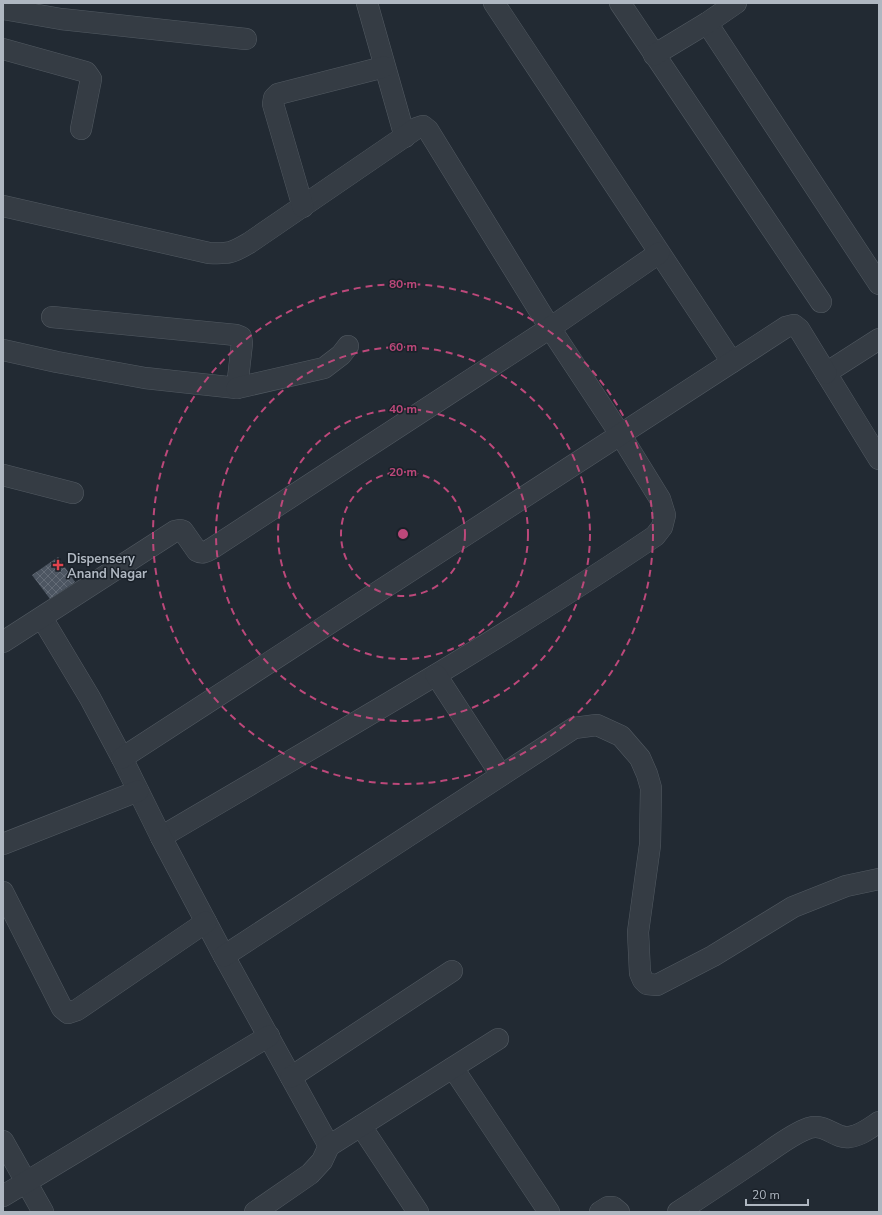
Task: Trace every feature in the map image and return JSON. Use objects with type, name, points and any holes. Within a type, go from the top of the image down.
[{"type":"street","points":[[367,3],[405,137]]},
{"type":"street","points":[[494,3],[732,362]]},
{"type":"street","points":[[620,3],[821,302]]},
{"type":"street","points":[[654,55],[707,23],[736,3]]},
{"type":"street","points":[[3,9],[61,19],[246,40]]},
{"type":"street","points":[[707,23],[879,284]]},
{"type":"street","points":[[3,49],[86,72],[91,79],[81,130]]},
{"type":"street","points":[[303,207],[273,104],[274,98],[278,94],[384,67]]},
{"type":"street","points":[[3,206],[209,253],[226,254],[249,243],[417,128],[423,126],[428,130],[550,328],[620,434],[660,499],[665,515],[662,527],[655,536],[581,584],[436,675],[161,837]]},
{"type":"street","points":[[3,642],[175,531],[183,531],[200,553],[204,553],[211,549],[550,328],[659,253]]},
{"type":"street","points":[[52,318],[236,335],[241,337],[242,343],[237,388]]},
{"type":"street","points":[[122,758],[786,327],[794,325],[799,330],[879,459]]},
{"type":"street","points":[[826,373],[879,339]]},
{"type":"street","points":[[3,350],[145,378],[237,388],[324,368],[341,355],[348,346]]},
{"type":"street","points":[[3,475],[73,493]]},
{"type":"street","points":[[42,618],[90,698],[224,956],[329,1146]]},
{"type":"street","points":[[436,675],[501,775]]},
{"type":"street","points":[[224,956],[574,728],[597,725],[621,736],[640,758],[651,788],[650,845],[638,932],[640,973],[643,980],[647,984],[657,985],[713,956],[793,907],[846,886],[879,878]]},
{"type":"street","points":[[3,844],[138,791]]},
{"type":"street","points":[[3,892],[62,1008],[68,1013],[77,1010],[206,922]]},
{"type":"street","points":[[291,1077],[452,971]]},
{"type":"street","points":[[3,1196],[269,1036]]},
{"type":"street","points":[[255,1212],[310,1174],[322,1161],[329,1146],[498,1039]]},
{"type":"street","points":[[453,1068],[549,1212]]},
{"type":"street","points":[[678,1212],[808,1128],[824,1128],[849,1137],[864,1132],[879,1122]]},
{"type":"street","points":[[361,1126],[418,1212]]},
{"type":"street","points":[[3,1141],[43,1212]]},
{"type":"street","points":[[600,1212],[608,1206],[613,1207],[619,1212]]},
{"type":"building","points":[[58,557],[75,582],[50,599],[32,575]]},
{"type":"place","name":"Dispensery Anand Nagar","points":[[58,565]]}]
